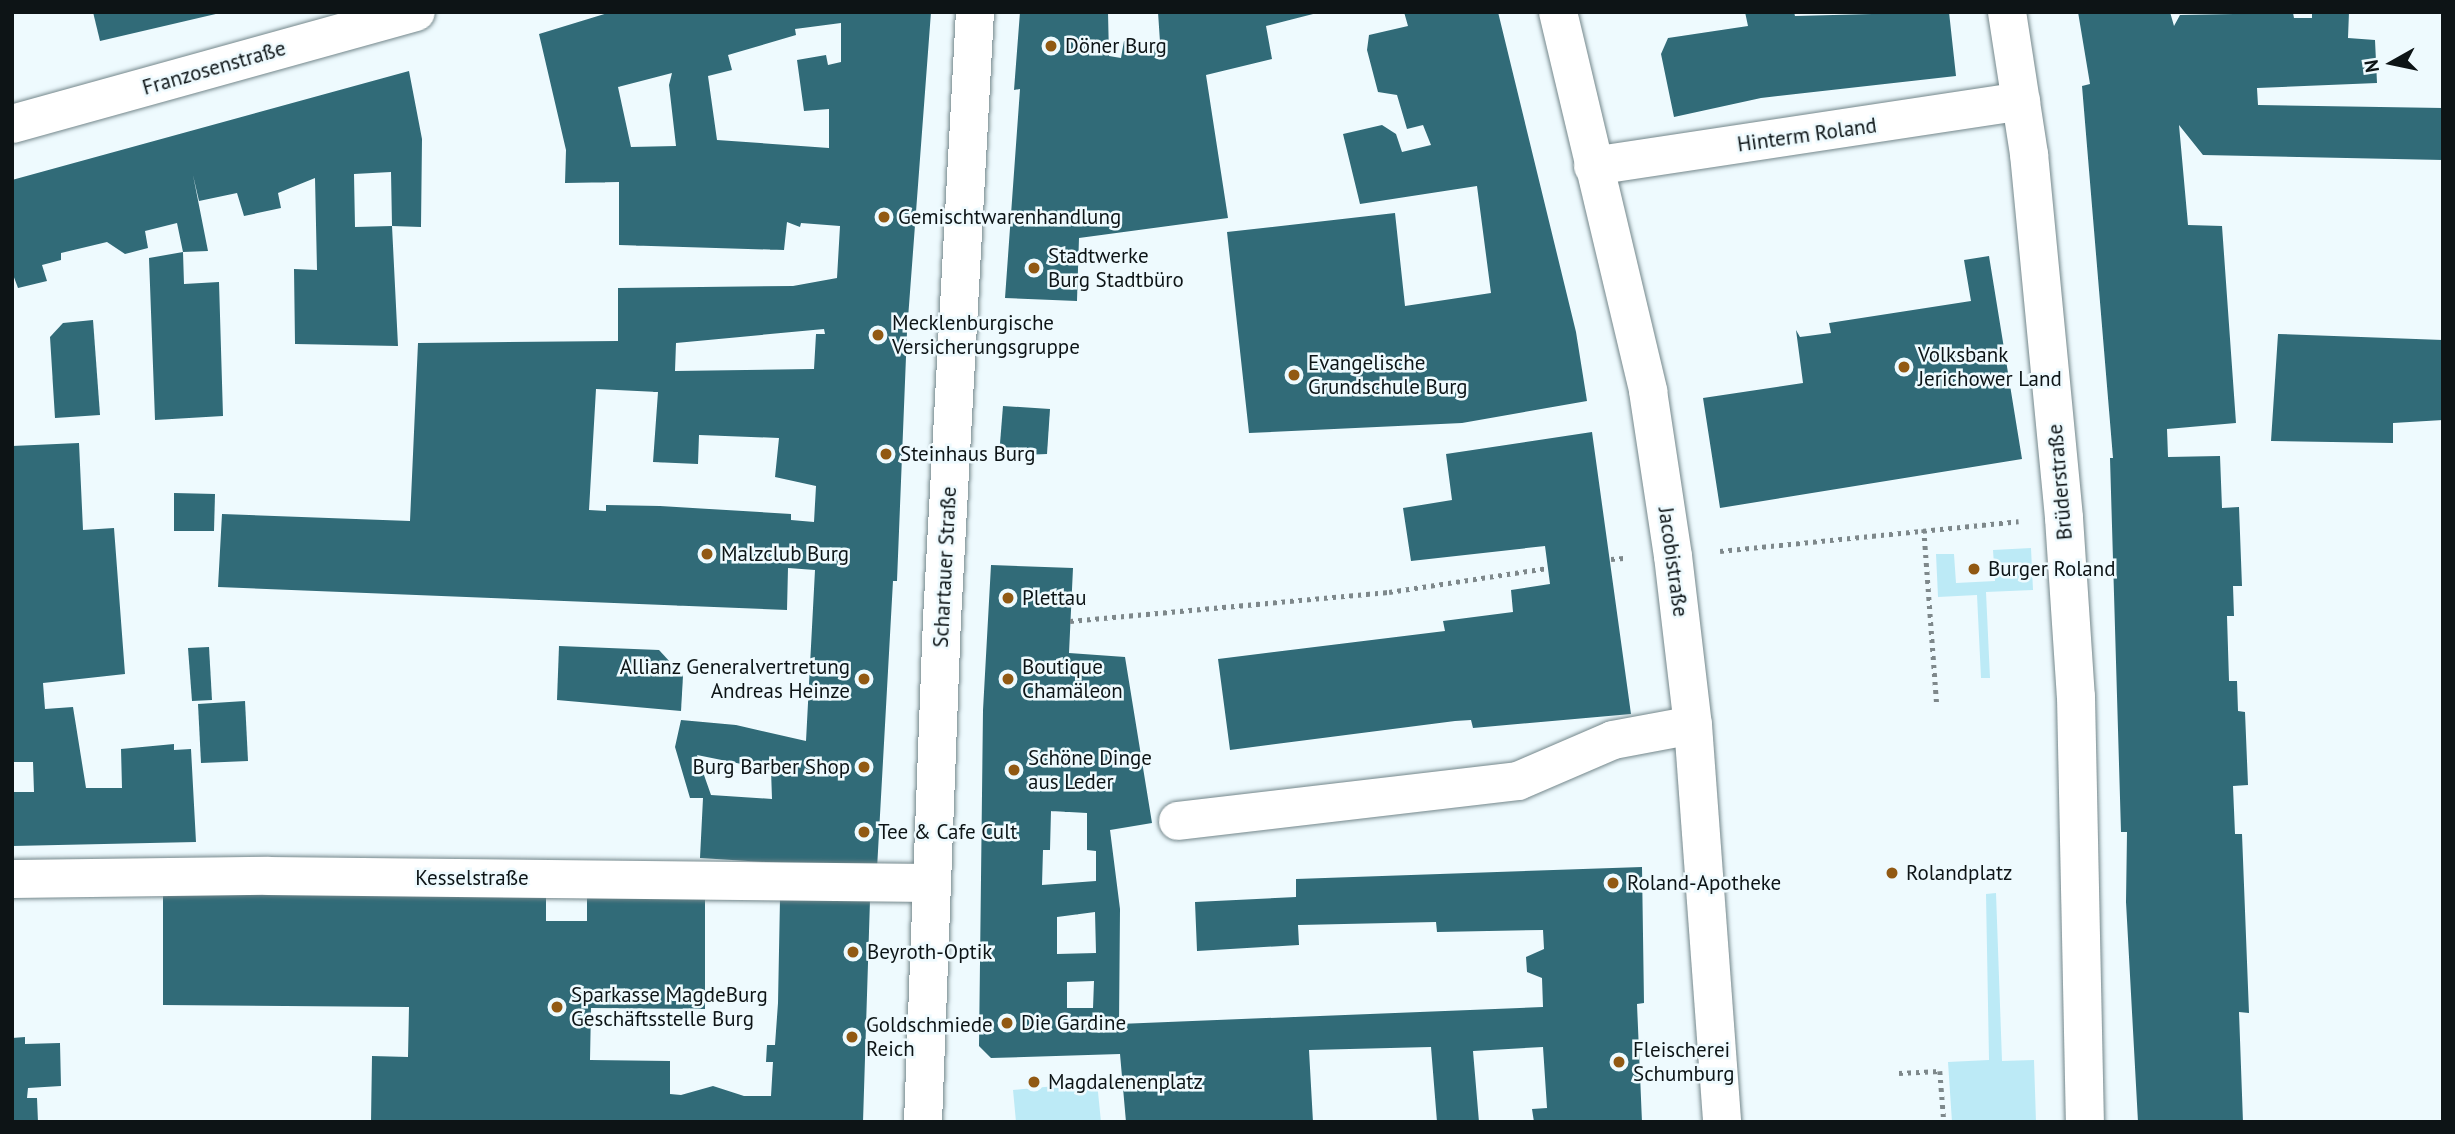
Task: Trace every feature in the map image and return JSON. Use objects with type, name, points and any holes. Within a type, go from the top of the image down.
[{"type":"street","name":"Franzosenstraße","points":[[12,124],[416,12]]},
{"type":"street","name":"Schartauer Straße","points":[[923,1122],[931,883],[975,12]]},
{"type":"street","name":"Jacobistraße","points":[[1558,12],[1648,391],[1673,556],[1693,724],[1722,1122]]},
{"type":"street","name":"Brüderstraße","points":[[2007,12],[2021,101],[2064,518],[2076,697],[2085,1122]]},
{"type":"street","name":"Hinterm Roland","points":[[1593,166],[2021,101]]},
{"type":"street","points":[[1178,821],[1518,781],[1613,740],[1693,724]]},
{"type":"street","name":"Kesselstraße","points":[[12,879],[805,880],[931,883]]},
{"type":"path","points":[[1673,556],[1924,529],[2064,518]]},
{"type":"path","points":[[1924,529],[1937,706]]},
{"type":"path","points":[[1070,621],[1389,592],[1548,568]]},
{"type":"path","points":[[1899,1073],[1940,1071],[1944,1122]]},
{"type":"shaded area","points":[[2031,548],[2033,590],[1986,592],[1990,678],[1981,678],[1977,595],[1938,597],[1936,554],[1954,554],[1956,583],[1995,581],[1993,550]]},
{"type":"shaded area","points":[[1996,893],[2002,1061],[2034,1060],[2036,1122],[1952,1122],[1948,1062],[1989,1060],[1986,894]]},
{"type":"shaded area","points":[[1097,1082],[1101,1122],[1016,1122],[1013,1090]]},
{"type":"building","points":[[93,12],[220,12],[220,13],[100,41]]},
{"type":"building","points":[[611,12],[931,12],[907,332],[897,581],[893,581],[877,869],[700,858],[703,798],[690,798],[675,747],[681,720],[736,725],[806,741],[815,570],[788,568],[787,610],[218,587],[222,514],[410,521],[418,343],[618,341],[618,288],[793,286],[837,278],[840,226],[801,223],[800,227],[787,222],[784,250],[619,245],[619,182],[565,183],[566,150],[539,34]],"holes":[[[841,23],[841,62],[828,65],[826,55],[797,60],[804,111],[829,109],[829,148],[717,140],[708,76],[732,70],[728,55],[796,35],[795,29]],[[672,73],[669,85],[676,146],[631,147],[618,87]],[[824,329],[825,334],[816,334],[814,369],[675,371],[676,343]],[[596,389],[658,392],[653,462],[698,464],[699,435],[779,438],[775,477],[816,486],[814,522],[791,520],[791,514],[660,506],[606,505],[606,511],[589,510]],[[697,755],[771,770],[772,799],[711,795]]]},
{"type":"building","points":[[1020,12],[1108,12],[1109,56],[1121,58],[1124,41],[1160,42],[1158,12],[1317,13],[1266,26],[1272,59],[1206,75],[1228,218],[1079,238],[1077,301],[1005,298],[1020,89],[1014,90]]},
{"type":"building","points":[[1404,12],[1498,12],[1576,332],[1587,401],[1462,423],[1249,433],[1227,232],[1395,213],[1405,306],[1491,293],[1477,186],[1360,204],[1343,134],[1382,125],[1396,134],[1402,152],[1431,145],[1423,125],[1407,129],[1397,95],[1378,92],[1367,50],[1369,35],[1408,26]]},
{"type":"building","points":[[1745,12],[1794,12],[1795,16],[1949,12],[1956,76],[1761,98],[1674,117],[1661,54],[1668,38],[1748,26]]},
{"type":"building","points":[[2078,12],[2170,12],[2174,26],[2180,15],[2293,13],[2294,18],[2312,18],[2312,12],[2349,12],[2348,38],[2375,40],[2377,83],[2257,88],[2258,105],[2443,108],[2443,160],[2203,155],[2179,125],[2188,225],[2222,226],[2236,423],[2167,429],[2168,457],[2220,456],[2222,508],[2239,507],[2242,586],[2233,586],[2234,616],[2227,616],[2229,681],[2237,681],[2238,711],[2245,712],[2248,785],[2233,786],[2235,834],[2242,834],[2249,1013],[2239,1012],[2243,1122],[2138,1122],[2126,902],[2127,832],[2121,832],[2110,458],[2113,458],[2082,86],[2090,84]]},
{"type":"building","points":[[409,71],[422,139],[421,227],[392,226],[398,346],[295,344],[294,269],[317,270],[315,178],[278,193],[281,208],[244,216],[237,193],[199,201],[193,175],[208,251],[183,252],[177,223],[145,231],[148,248],[125,254],[107,242],[61,253],[61,260],[42,265],[47,281],[18,288],[12,272],[12,180]],"holes":[[[391,172],[392,226],[355,227],[354,174]]]},
{"type":"building","points":[[183,252],[184,284],[219,282],[223,416],[155,420],[149,258]]},
{"type":"building","name":"Volksbank Jerichower Land","points":[[1989,256],[2022,459],[1720,508],[1703,398],[1803,383],[1796,330],[1800,337],[1831,333],[1829,323],[1971,301],[1964,260]]},
{"type":"building","points":[[93,320],[100,415],[55,418],[50,337],[63,323]]},
{"type":"building","points":[[2278,334],[2443,340],[2443,420],[2393,423],[2393,443],[2271,441]]},
{"type":"building","points":[[1003,406],[1050,409],[1047,454],[999,456]]},
{"type":"building","points":[[1592,432],[1631,714],[1473,728],[1471,720],[1455,721],[1230,750],[1218,659],[1445,631],[1443,621],[1513,612],[1511,590],[1550,584],[1545,546],[1411,561],[1403,508],[1452,500],[1446,454]]},
{"type":"building","points":[[79,443],[83,530],[114,528],[125,674],[43,683],[45,709],[73,707],[86,788],[122,788],[121,749],[174,744],[174,750],[191,749],[196,842],[12,846],[12,792],[34,792],[33,762],[12,762],[12,446]]},
{"type":"building","points":[[174,493],[215,494],[214,531],[174,531]]},
{"type":"building","points":[[991,565],[1073,568],[1069,653],[1125,657],[1152,823],[1110,830],[1120,909],[1119,1024],[1543,1007],[1542,978],[1527,972],[1526,957],[1544,949],[1543,930],[1437,932],[1436,922],[1298,925],[1299,945],[1197,951],[1195,902],[1296,897],[1296,879],[1642,867],[1644,1003],[1637,1004],[1642,1122],[1534,1122],[1532,1109],[1547,1108],[1543,1047],[1473,1051],[1479,1122],[1437,1122],[1431,1047],[1309,1050],[1313,1122],[1126,1122],[1120,1054],[991,1058],[979,1046],[983,710]],"holes":[[[1051,811],[1087,813],[1087,850],[1096,851],[1096,881],[1042,885],[1043,850],[1050,850]],[[1095,912],[1096,953],[1057,954],[1057,917]],[[1094,981],[1093,1008],[1067,1008],[1067,982]]]},
{"type":"building","points":[[559,646],[659,650],[683,676],[681,711],[557,700]]},
{"type":"building","points":[[209,647],[212,700],[192,701],[188,648]]},
{"type":"building","points":[[245,701],[248,761],[201,763],[198,704]]},
{"type":"building","name":"Sparkasse MagdeBurg Geschäftsstelle Burg","points":[[304,893],[546,897],[546,921],[587,921],[587,897],[705,898],[705,1009],[591,1008],[590,1060],[670,1061],[670,1094],[681,1095],[713,1086],[744,1096],[771,1096],[773,1062],[766,1062],[767,1045],[775,1045],[780,898],[870,900],[863,1122],[371,1122],[372,1056],[408,1057],[409,1007],[163,1005],[163,895]]},
{"type":"building","points":[[25,1037],[25,1044],[60,1043],[61,1086],[28,1088],[27,1098],[37,1098],[38,1122],[12,1122],[12,1038]]},
{"type":"place","name":"Döner Burg","points":[[1051,46]]},
{"type":"place","name":"Gemischtwarenhandlung","points":[[884,217]]},
{"type":"place","name":"Stadtwerke Burg Stadtbüro","points":[[1034,268]]},
{"type":"place","name":"Mecklenburgische Versicherungsgruppe","points":[[878,335]]},
{"type":"place","name":"Volksbank Jerichower Land","points":[[1904,367]]},
{"type":"place","name":"Evangelische Grundschule Burg","points":[[1294,375]]},
{"type":"place","name":"Steinhaus Burg","points":[[886,454]]},
{"type":"place","name":"Malzclub Burg","points":[[707,554]]},
{"type":"place","name":"Burger Roland","points":[[1974,569]]},
{"type":"place","name":"Plettau","points":[[1008,598]]},
{"type":"place","name":"Allianz Generalvertretung Andreas Heinze","points":[[864,679]]},
{"type":"place","name":"Boutique Chamäleon","points":[[1008,679]]},
{"type":"place","name":"Burg Barber Shop","points":[[864,767]]},
{"type":"place","name":"Schöne Dinge aus Leder","points":[[1014,770]]},
{"type":"place","name":"Tee & Cafe Cult","points":[[864,832]]},
{"type":"place","name":"Rolandplatz","points":[[1892,873]]},
{"type":"place","name":"Roland-Apotheke","points":[[1613,883]]},
{"type":"place","name":"Beyroth-Optik","points":[[853,952]]},
{"type":"place","name":"Sparkasse MagdeBurg Geschäftsstelle Burg","points":[[557,1007]]},
{"type":"place","name":"Die Gardine","points":[[1007,1023]]},
{"type":"place","name":"Goldschmiede Reich","points":[[852,1037]]},
{"type":"place","name":"Fleischerei Schumburg","points":[[1619,1062]]},
{"type":"place","name":"Magdalenenplatz","points":[[1034,1082]]}]
